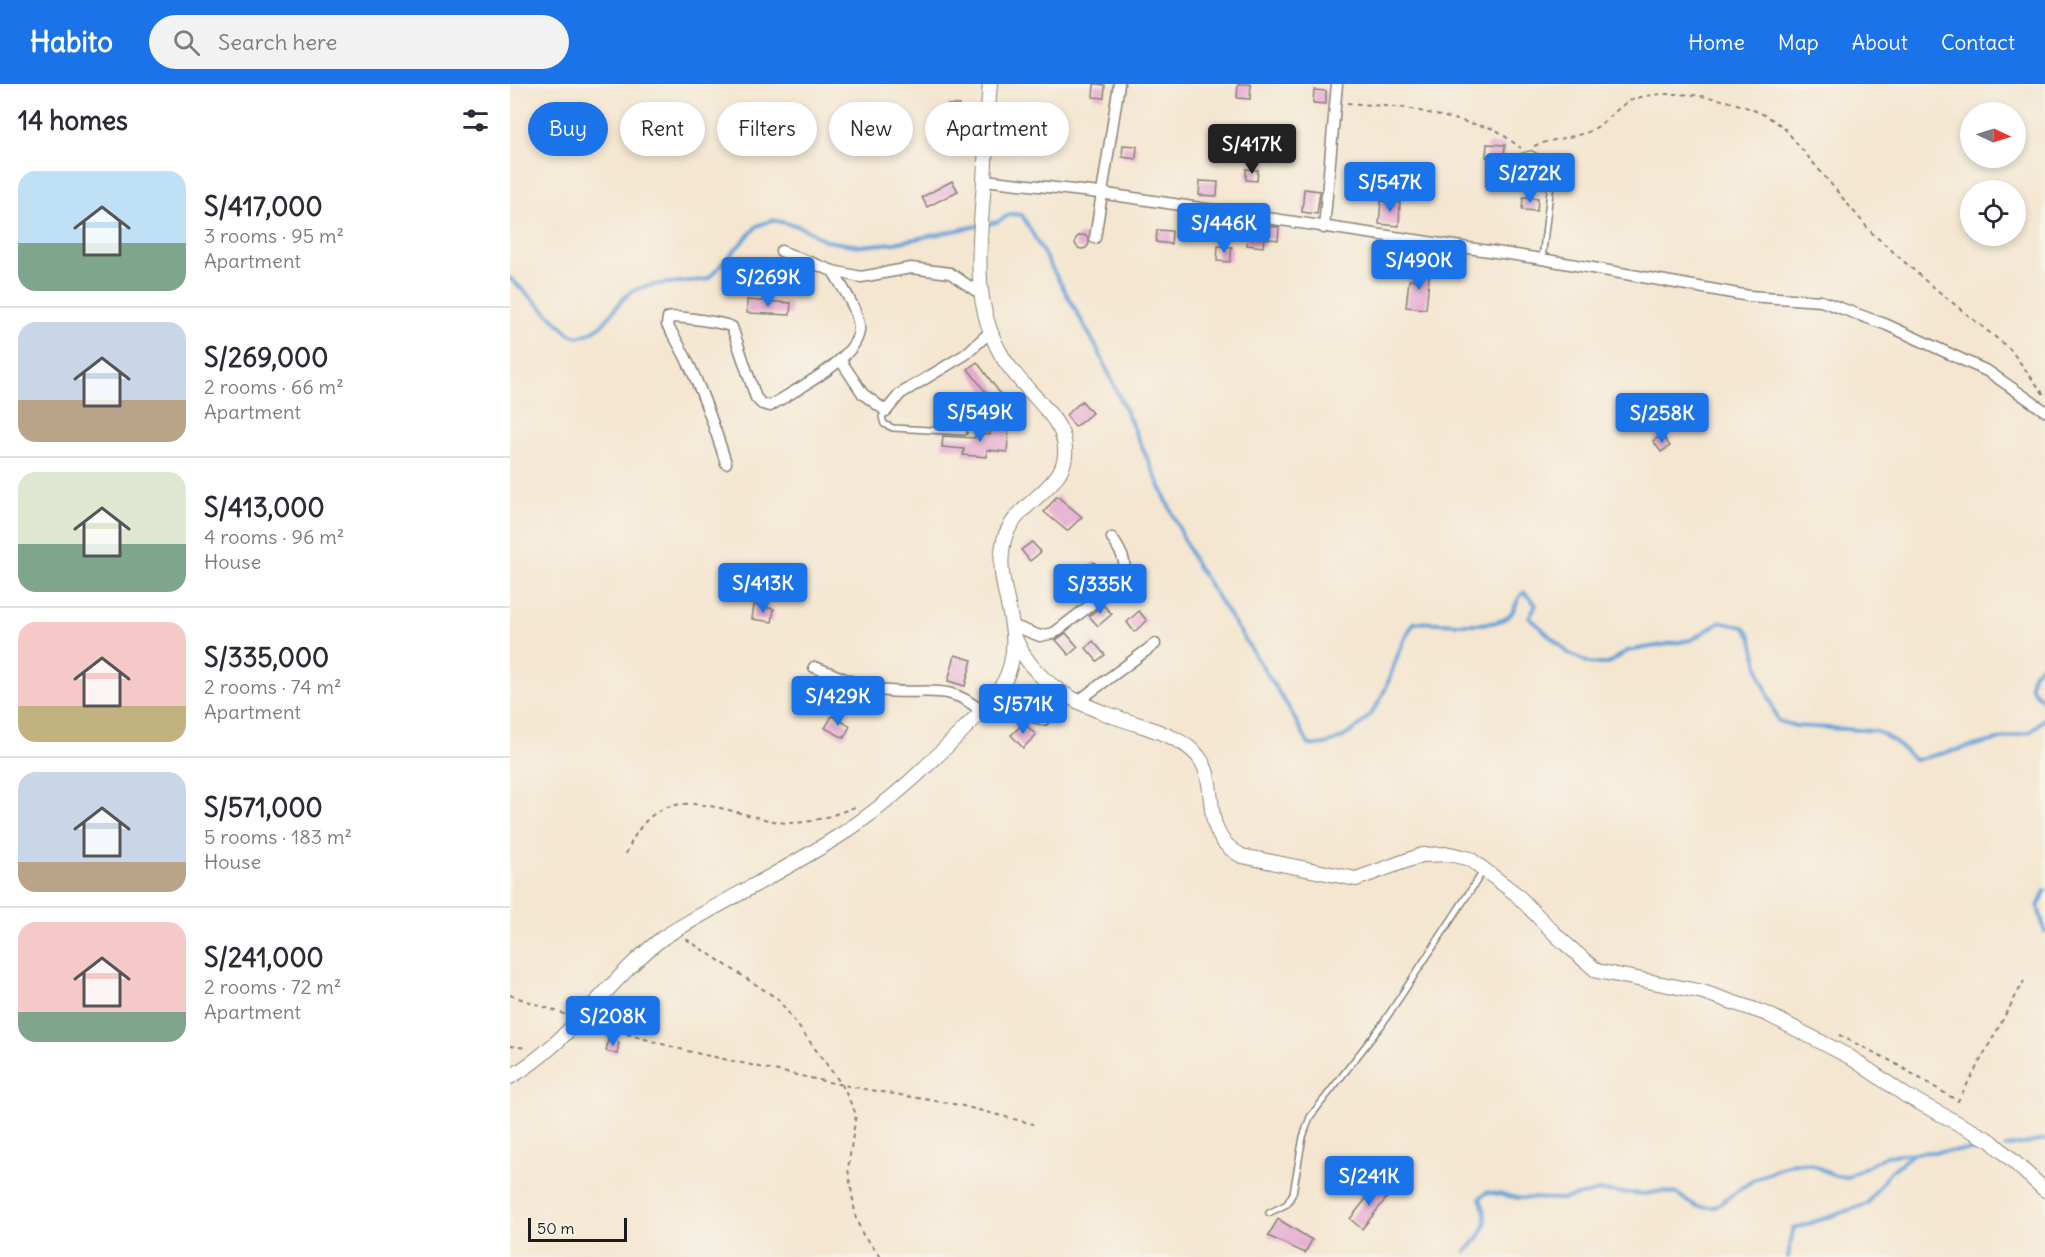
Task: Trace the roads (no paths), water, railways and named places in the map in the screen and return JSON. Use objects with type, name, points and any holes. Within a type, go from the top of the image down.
[{"type":"street","points":[[990,84],[980,227],[979,293],[990,332],[1020,384],[1055,420],[1065,448],[1064,465],[1060,474],[1018,515],[1004,540],[1003,581],[1015,632],[1026,662],[1037,674],[1077,702],[1172,737],[1190,748],[1200,758],[1205,770],[1213,819],[1220,836],[1227,846],[1242,856],[1356,879],[1422,855],[1463,856],[1485,869],[1598,971],[1703,992],[1767,1014],[1850,1057],[1905,1095],[1991,1141],[2045,1190]]},
{"type":"street","points":[[1095,238],[1100,193],[1119,84]]},
{"type":"street","points":[[1324,228],[1337,84]]},
{"type":"street","points":[[984,180],[1100,193],[1542,259],[1749,296],[1821,302],[1887,325],[1989,372],[2045,411]]},
{"type":"street","points":[[781,251],[833,271],[861,277],[911,268],[950,273],[979,293]]},
{"type":"street","points":[[726,463],[714,427],[679,344],[667,325],[668,318],[675,315],[732,327],[756,398],[762,404],[770,406],[841,361],[855,344],[860,328],[833,271]]},
{"type":"street","points":[[841,361],[863,394],[886,411],[900,394],[966,354],[990,332]]},
{"type":"street","points":[[1015,632],[1040,636],[1054,633],[1119,584],[1126,572],[1125,558],[1112,538]]},
{"type":"street","points":[[510,1077],[579,1020],[640,955],[674,930],[842,834],[905,787],[935,759],[1001,687],[1008,673],[1015,632]]},
{"type":"street","points":[[1077,702],[1155,644]]},
{"type":"street","points":[[814,667],[877,689],[907,693],[956,693],[981,711]]},
{"type":"lane","points":[[1521,157],[1531,154],[1542,160],[1550,166],[1552,175],[1542,259]]},
{"type":"lane","points":[[886,411],[882,417],[884,424],[893,428],[964,432]]},
{"type":"lane","points":[[1001,687],[1006,701],[1015,712],[1025,718],[1045,722]]},
{"type":"lane","points":[[1269,1213],[1287,1204],[1293,1193],[1303,1137],[1310,1117],[1381,1026],[1485,869]]},
{"type":"waterway","points":[[510,278],[570,334],[578,337],[598,328],[623,299],[638,289],[657,284],[708,279],[757,226],[772,220],[799,226],[826,241],[860,246],[895,243],[997,222],[1011,214],[1022,215],[1098,350],[1194,561],[1289,708],[1309,745],[1321,745],[1343,737],[1372,713],[1384,692],[1401,648],[1414,623],[1491,623],[1509,616],[1524,592],[1536,605],[1529,617],[1568,653],[1589,663],[1608,664],[1627,651],[1691,640],[1720,622],[1744,627],[1751,636],[1761,677],[1778,721],[1796,726],[1876,731],[1894,741],[1915,760],[2030,732],[2045,718]]},
{"type":"waterway","points":[[2045,664],[2034,674],[2031,684],[2031,688],[2045,702]]},
{"type":"waterway","points":[[2045,891],[2038,907],[2045,932]]},
{"type":"waterway","points":[[2005,1147],[2045,1140]]},
{"type":"waterway","points":[[1788,1257],[1793,1229],[1867,1204],[1889,1173],[1914,1153],[1992,1149]]},
{"type":"waterway","points":[[1466,1252],[1484,1228],[1485,1216],[1480,1198],[1487,1192],[1518,1198],[1563,1199],[1600,1191],[1645,1194],[1662,1191],[1677,1194],[1697,1207],[1715,1207],[1753,1180],[1792,1163],[1812,1164],[1835,1176],[1847,1177],[1886,1156],[1914,1153]]}]
